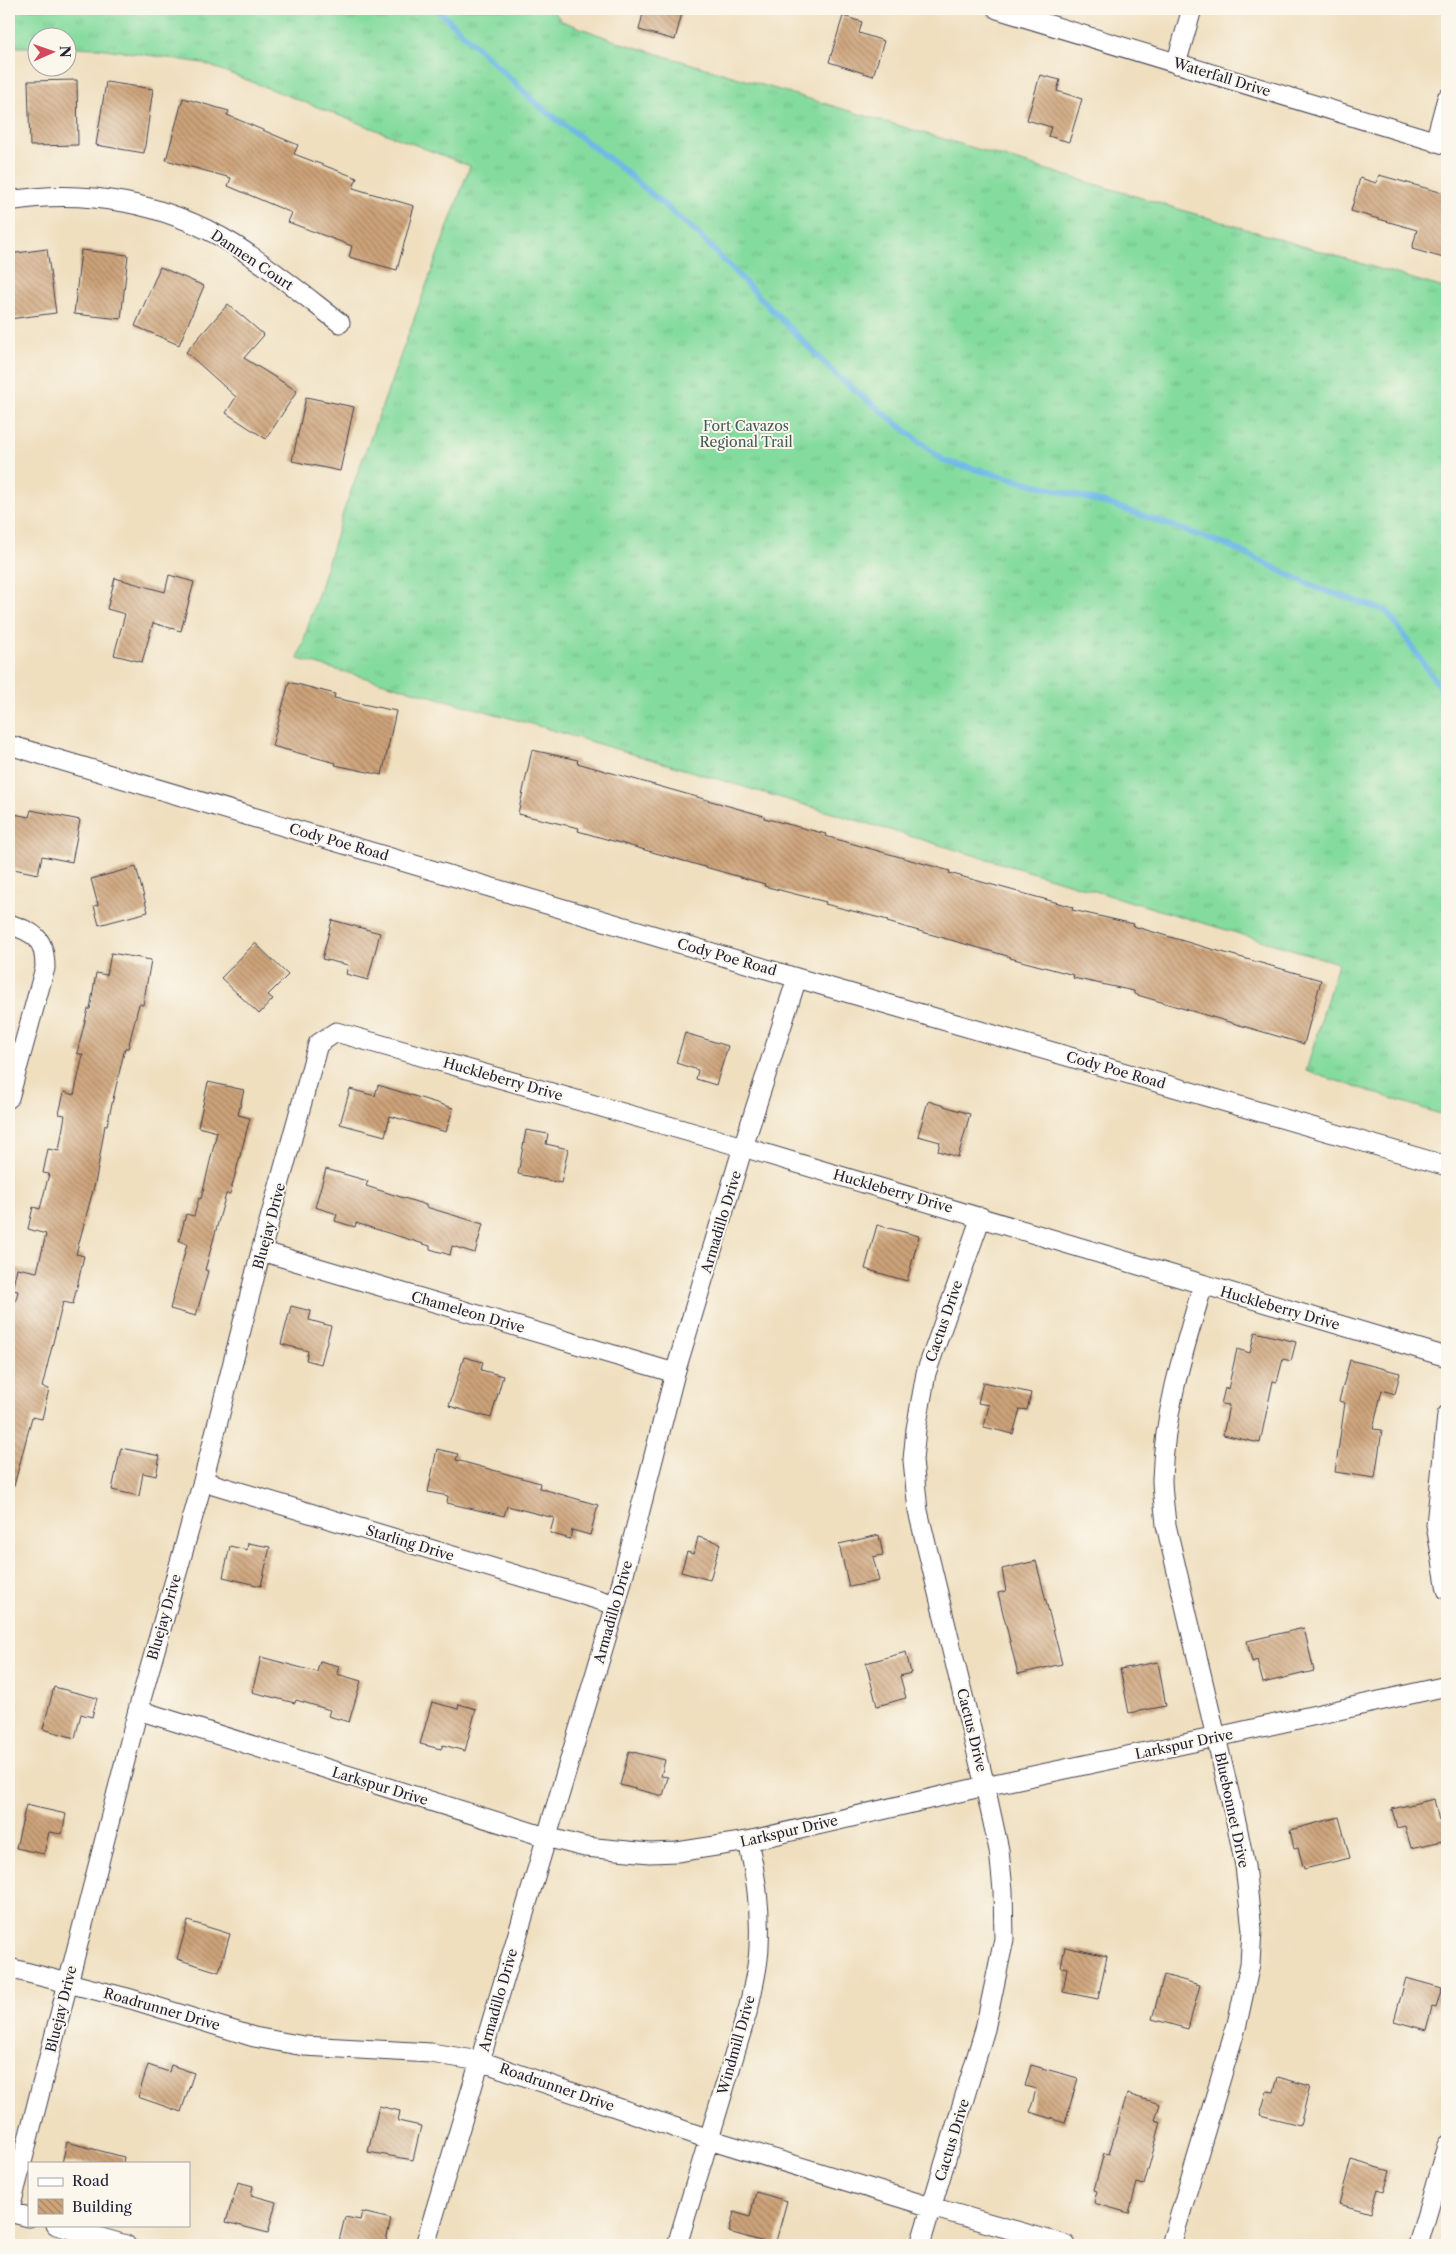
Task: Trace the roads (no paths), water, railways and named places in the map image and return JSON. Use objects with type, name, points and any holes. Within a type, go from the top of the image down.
[{"type":"street","name":"Waterfall Drive","points":[[997,9],[1441,144]]},
{"type":"street","points":[[1176,64],[1192,9]]},
{"type":"street","points":[[1441,144],[1447,98]]},
{"type":"street","name":"Dannen Court","points":[[9,201],[48,196],[80,196],[132,203],[173,215],[211,231],[234,244],[340,323]]},
{"type":"street","name":"Cody Poe Road","points":[[9,745],[797,978],[1447,1166]]},
{"type":"street","points":[[9,924],[34,935],[41,942],[45,952],[45,968],[9,1098]]},
{"type":"street","name":"Armadillo Drive","points":[[425,2245],[616,1605],[675,1373],[743,1147],[797,978]]},
{"type":"street","name":"Huckleberry Drive","points":[[336,1032],[743,1147],[1447,1357]]},
{"type":"street","name":"Bluejay Drive","points":[[9,2212],[138,1710],[203,1481],[261,1251],[318,1044],[336,1032]]},
{"type":"street","name":"Cactus Drive","points":[[920,2245],[985,2029],[1004,1939],[1003,1890],[999,1850],[918,1511],[913,1460],[916,1429],[926,1373],[981,1217]]},
{"type":"street","name":"Chameleon Drive","points":[[261,1251],[675,1373]]},
{"type":"street","name":"Bluebonnet Drive","points":[[1170,2245],[1237,2024],[1250,1964],[1252,1930],[1245,1866],[1217,1737],[1166,1525],[1162,1481],[1167,1427],[1177,1371],[1203,1285]]},
{"type":"street","points":[[1447,1415],[1436,1524],[1447,1590]]},
{"type":"street","name":"Starling Drive","points":[[203,1481],[616,1605]]},
{"type":"street","name":"Larkspur Drive","points":[[138,1710],[546,1837],[585,1847],[650,1853],[677,1852],[748,1841],[985,1786],[1447,1686]]},
{"type":"street","name":"Windmill Drive","points":[[677,2245],[749,2006],[760,1945],[758,1898],[748,1841]]},
{"type":"street","name":"Roadrunner Drive","points":[[9,1968],[131,1999],[254,2037],[304,2046],[430,2053],[480,2061],[709,2139],[931,2207],[1066,2245]]},
{"type":"street","points":[[1418,2245],[1447,2145]]},
{"type":"street","points":[[9,2212],[28,2217]]},
{"type":"street","points":[[60,2226],[126,2245]]},
{"type":"waterway","points":[[437,9],[538,105],[620,167],[696,232],[836,375],[944,461],[1109,504],[1227,545],[1317,588],[1387,611],[1447,697]]},
{"type":"park label","name":"Fort Cavazos Regional Trail","points":[[746,434]]}]
